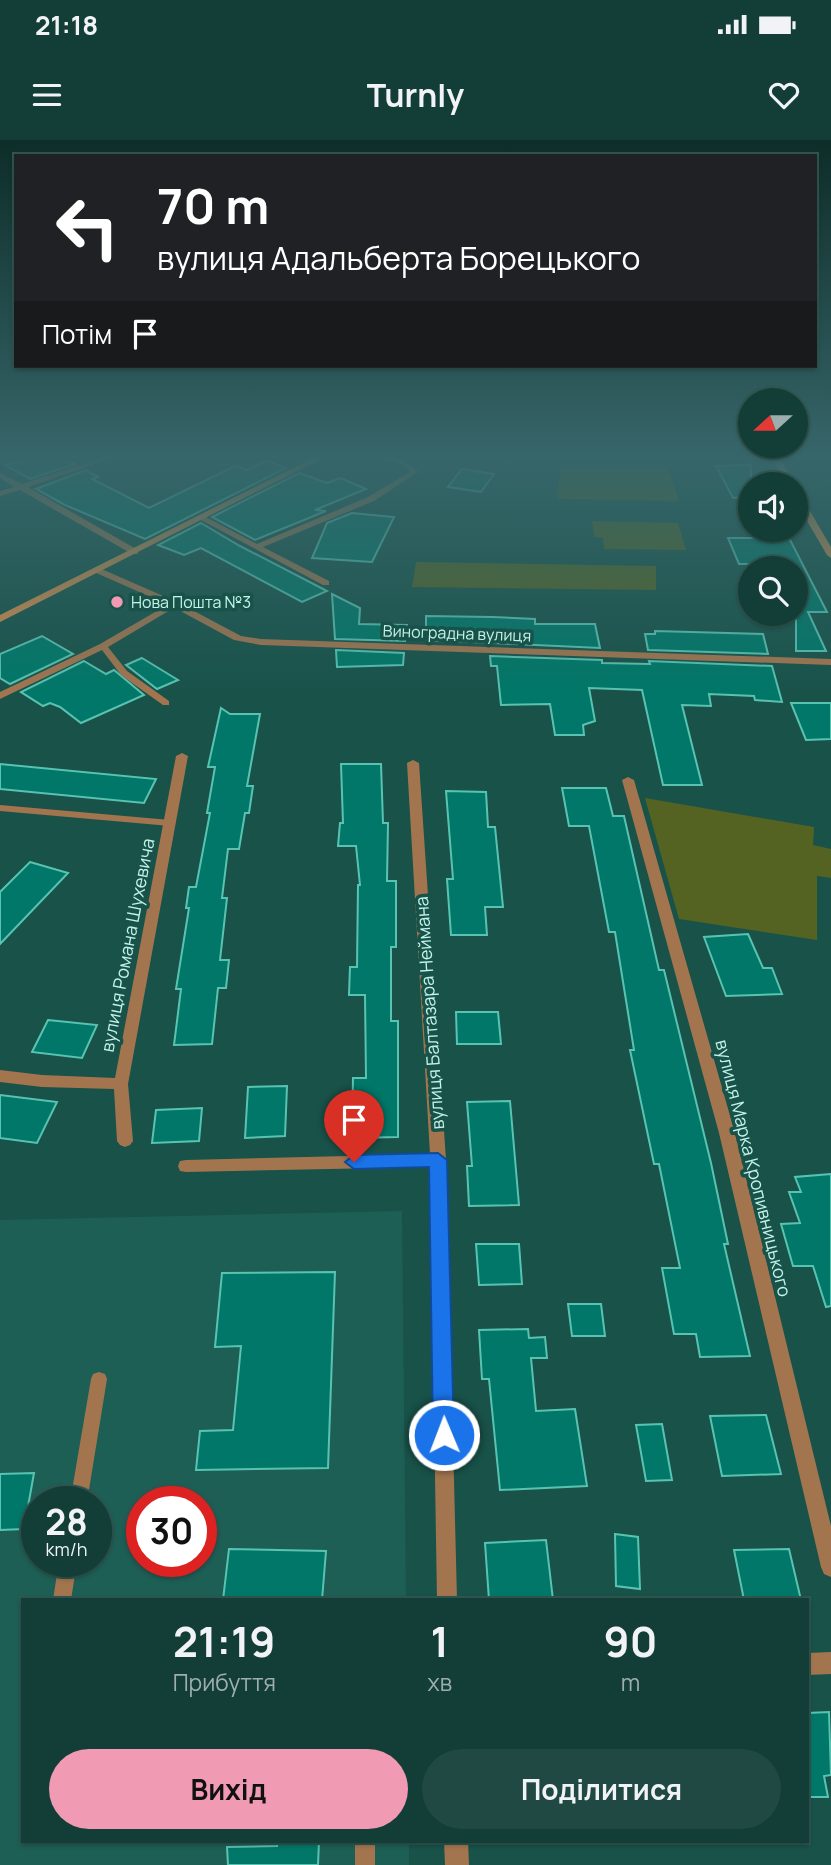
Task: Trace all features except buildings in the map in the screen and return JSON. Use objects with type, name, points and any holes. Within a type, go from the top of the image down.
[{"type":"street","points":[[105,534],[135,552]]},
{"type":"street","points":[[0,619],[171,534]]},
{"type":"street","points":[[819,534],[831,555]]},
{"type":"street","name":"Виноградна вулиця","points":[[97,570],[174,604],[230,634],[261,642],[831,662]]},
{"type":"street","name":"вулиця Романа Шухевича","points":[[125,1141],[121,1084],[182,756]]},
{"type":"street","name":"вулиця Балтазара Неймана","points":[[413,763],[438,1160],[447,1598]]},
{"type":"street","name":"вулиця Марка Кропивницького","points":[[628,780],[727,1133],[831,1567]]},
{"type":"street","points":[[0,1076],[42,1081],[121,1084]]},
{"type":"street","points":[[186,1166],[438,1160]]},
{"type":"street","points":[[809,1664],[831,1663]]},
{"type":"street","points":[[456,1843],[457,1865]]},
{"type":"lane","points":[[232,534],[326,583]]},
{"type":"lane","points":[[256,547],[286,534]]},
{"type":"lane","points":[[0,696],[103,646],[174,604]]},
{"type":"lane","points":[[103,646],[124,673],[166,703]]},
{"type":"lane","points":[[0,808],[170,823]]},
{"type":"lane","points":[[81,1486],[99,1379]]},
{"type":"lane","points":[[62,1598],[66,1577]]},
{"type":"lane","points":[[365,1843],[365,1865]]},
{"type":"shaded area","points":[[594,534],[681,534],[686,550],[604,549],[603,538],[594,537]]},
{"type":"shaded area","points":[[416,562],[656,566],[656,590],[412,587]]},
{"type":"shaded area","points":[[645,798],[814,827],[813,845],[831,849],[831,878],[817,876],[817,940],[679,919]]},
{"type":"shaded area","points":[[402,1211],[406,1598],[21,1598],[21,1843],[409,1843],[409,1865],[0,1865],[0,1220]]},
{"type":"place","name":"Нова Пошта №3","points":[[117,602]]},
{"type":"route","points":[[354,1162],[438,1160],[444,1435]]}]
